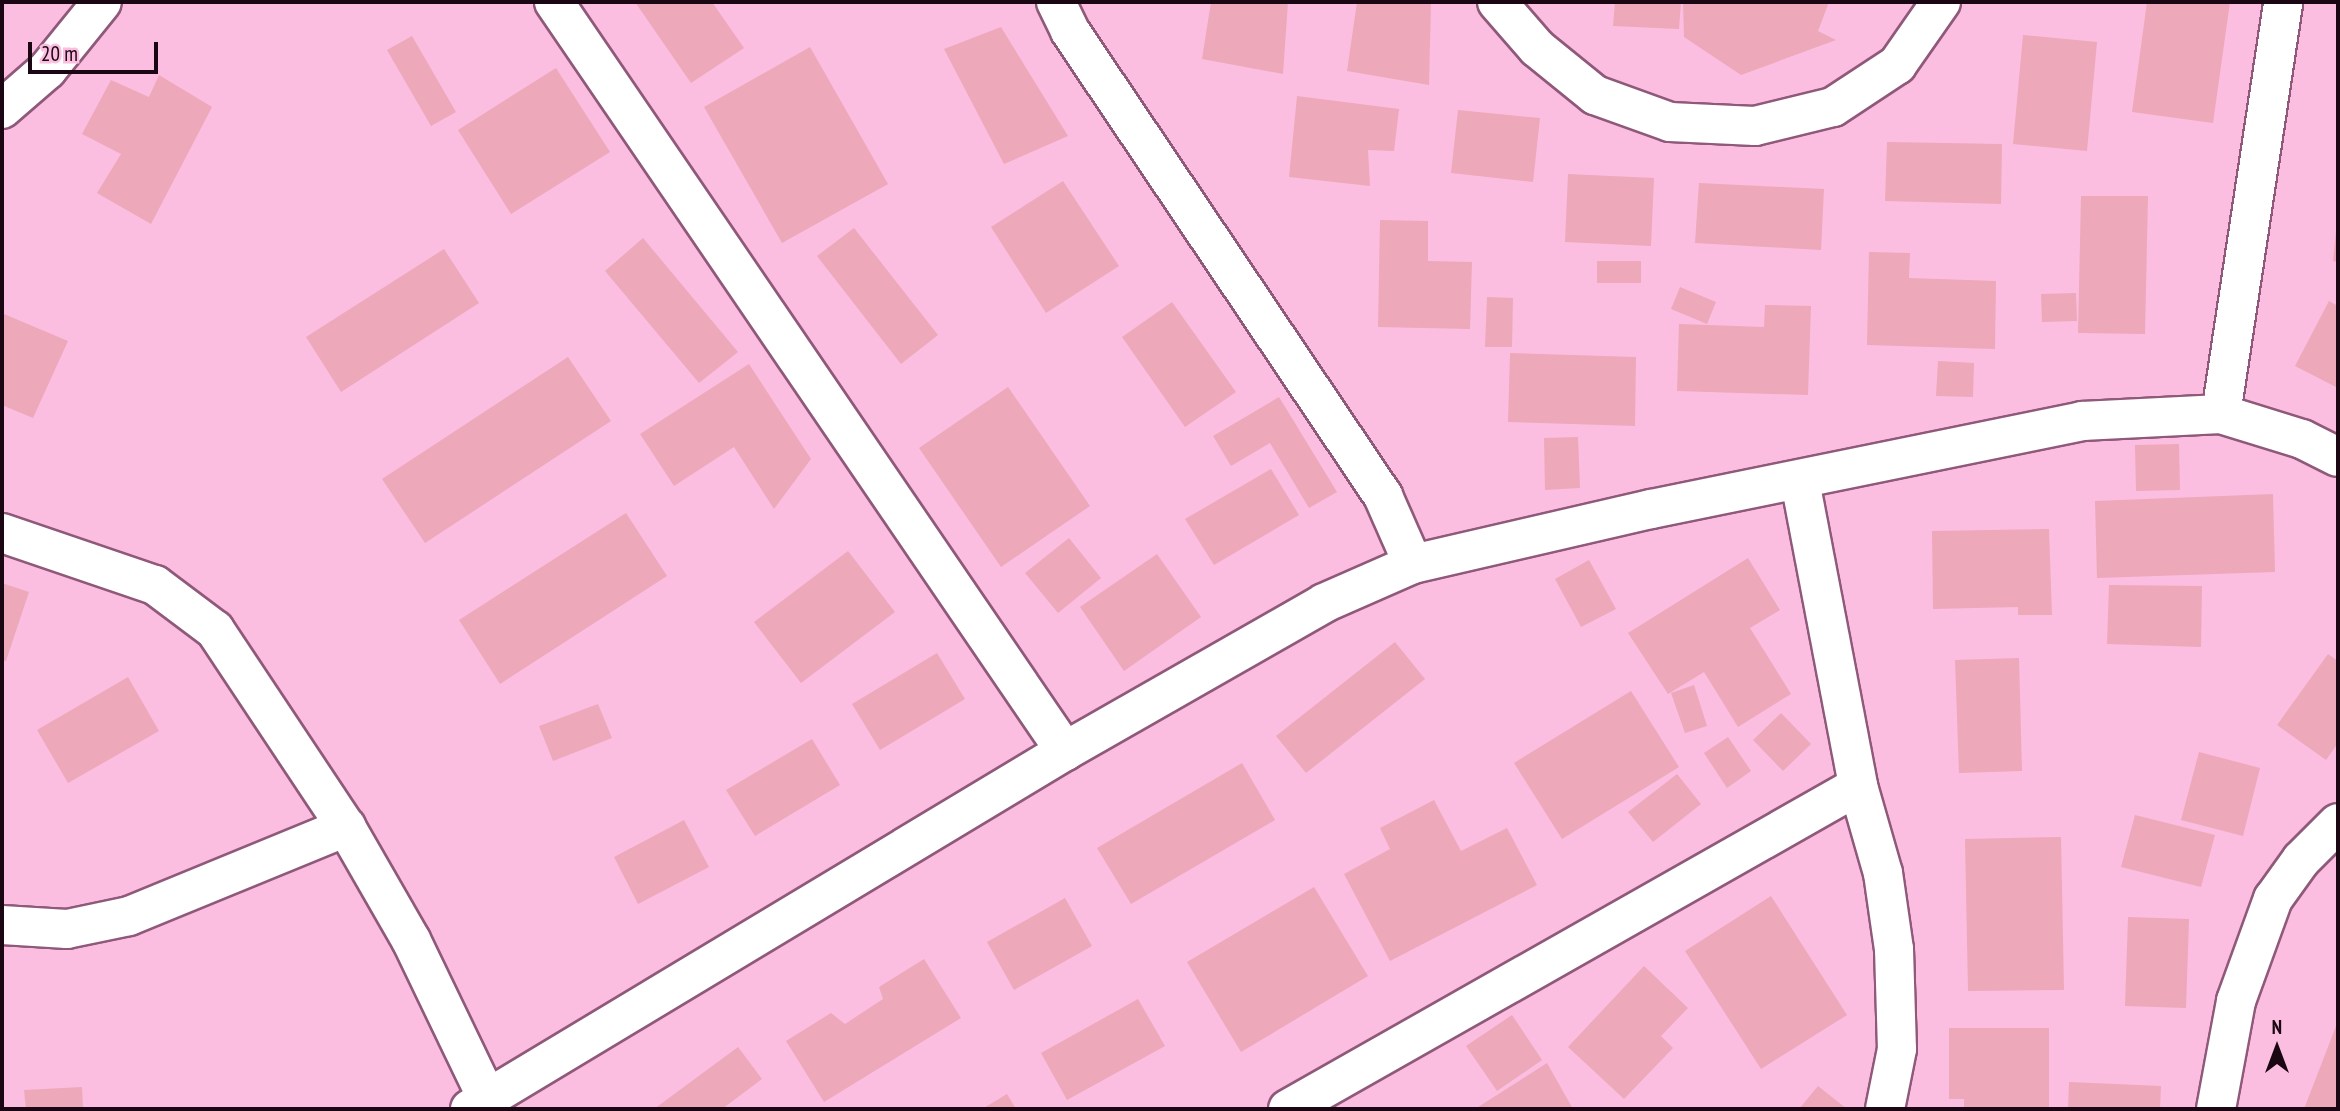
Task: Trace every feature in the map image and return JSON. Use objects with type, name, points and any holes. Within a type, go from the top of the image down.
[{"type":"street","points":[[2,109],[47,70],[102,2]]},
{"type":"street","points":[[554,2],[1065,751]]},
{"type":"street","points":[[1056,2],[1070,30],[1383,496],[1413,564]]},
{"type":"street","points":[[1497,2],[1537,48],[1595,95],[1670,122],[1755,126],[1833,107],[1897,65],[1941,2]]},
{"type":"street","points":[[2221,414],[2249,246],[2283,2]]},
{"type":"street","points":[[2,533],[155,585],[215,630],[346,827],[411,940],[478,1104],[1065,751],[1324,603],[1413,564],[1651,509],[1800,481],[1925,451],[2082,421],[2221,414],[2302,439],[2338,457]]},
{"type":"street","points":[[1800,481],[1858,786],[1883,873],[1895,949],[1897,1049],[1885,1109]]},
{"type":"street","points":[[1288,1109],[1858,786]]},
{"type":"street","points":[[2216,1109],[2236,1001],[2273,899],[2301,860],[2338,823]]},
{"type":"street","points":[[2,925],[67,929],[129,916],[346,827]]},
{"type":"building","points":[[635,2],[712,2],[744,48],[691,83]]},
{"type":"building","points":[[1211,2],[1288,2],[1283,74],[1202,59]]},
{"type":"building","points":[[1357,2],[1431,2],[1429,85],[1347,71]]},
{"type":"building","points":[[1615,2],[1681,2],[1679,29],[1613,26]]},
{"type":"building","points":[[1683,2],[1829,2],[1818,31],[1836,40],[1741,75],[1684,37]]},
{"type":"building","points":[[2147,2],[2230,2],[2213,123],[2132,112]]},
{"type":"building","points":[[1001,27],[1068,136],[1004,164],[944,49]]},
{"type":"building","points":[[2023,35],[2097,42],[2087,151],[2013,144]]},
{"type":"building","points":[[412,36],[456,112],[431,126],[387,50]]},
{"type":"building","points":[[810,47],[888,184],[782,243],[704,107]]},
{"type":"building","points":[[556,68],[610,152],[511,214],[458,130]]},
{"type":"building","points":[[159,75],[212,107],[151,224],[97,193],[121,154],[82,134],[111,80],[149,97]]},
{"type":"building","points":[[1297,96],[1399,109],[1394,151],[1368,150],[1370,186],[1289,177]]},
{"type":"building","points":[[1458,110],[1540,118],[1533,182],[1451,173]]},
{"type":"building","points":[[1887,142],[2002,144],[2001,204],[1885,201]]},
{"type":"building","points":[[1568,174],[1654,178],[1651,246],[1565,242]]},
{"type":"building","points":[[1063,181],[1119,266],[1046,313],[991,227]]},
{"type":"building","points":[[1699,183],[1824,189],[1821,250],[1695,243]]},
{"type":"building","points":[[2081,196],[2148,196],[2145,334],[2078,333]]},
{"type":"building","points":[[1380,220],[1428,221],[1428,261],[1472,262],[1470,329],[1378,327]]},
{"type":"building","points":[[854,228],[938,335],[901,364],[817,256]]},
{"type":"building","points":[[2338,231],[2338,262],[2333,261]]},
{"type":"building","points":[[643,238],[738,352],[699,383],[605,271]]},
{"type":"building","points":[[444,249],[479,303],[341,392],[306,337]]},
{"type":"building","points":[[1869,252],[1910,253],[1909,278],[1996,281],[1995,349],[1867,345]]},
{"type":"building","points":[[1597,261],[1641,261],[1641,283],[1597,283]]},
{"type":"building","points":[[1680,287],[1716,302],[1707,324],[1671,309]]},
{"type":"building","points":[[2076,293],[2077,321],[2042,322],[2041,294]]},
{"type":"building","points":[[1487,297],[1513,298],[1512,347],[1485,347]]},
{"type":"building","points":[[2329,301],[2338,306],[2338,388],[2295,366]]},
{"type":"building","points":[[1172,302],[1236,392],[1185,427],[1122,337]]},
{"type":"building","points":[[1765,305],[1811,306],[1808,395],[1677,391],[1679,324],[1764,327]]},
{"type":"building","points":[[4,314],[68,341],[33,418],[2,405]]},
{"type":"building","points":[[1510,353],[1636,357],[1635,426],[1508,422]]},
{"type":"building","points":[[568,357],[611,421],[425,543],[382,479]]},
{"type":"building","points":[[1938,361],[1974,363],[1973,397],[1936,396]]},
{"type":"building","points":[[749,364],[811,459],[774,509],[734,447],[674,486],[640,434]]},
{"type":"building","points":[[1008,387],[1090,506],[1001,567],[919,448]]},
{"type":"building","points":[[1279,397],[1337,492],[1309,508],[1270,443],[1231,466],[1213,436]]},
{"type":"building","points":[[1578,437],[1580,488],[1545,490],[1544,438]]},
{"type":"building","points":[[2179,444],[2180,490],[2136,491],[2135,445]]},
{"type":"building","points":[[1271,469],[1299,515],[1214,565],[1185,519]]},
{"type":"building","points":[[2273,494],[2275,572],[2097,578],[2095,501]]},
{"type":"building","points":[[626,513],[667,576],[500,684],[459,620]]},
{"type":"building","points":[[2049,529],[2052,615],[2018,615],[2018,607],[1933,609],[1932,531]]},
{"type":"building","points":[[1069,538],[1101,578],[1058,613],[1025,573]]},
{"type":"building","points":[[848,551],[895,612],[801,683],[754,622]]},
{"type":"building","points":[[1157,554],[1201,617],[1124,671],[1080,607]]},
{"type":"building","points":[[1748,558],[1780,610],[1750,628],[1791,694],[1738,727],[1704,672],[1668,694],[1628,633]]},
{"type":"building","points":[[1589,560],[1616,609],[1581,627],[1555,579]]},
{"type":"building","points":[[2,583],[29,592],[6,661],[2,660]]},
{"type":"building","points":[[2109,585],[2202,586],[2201,647],[2107,644]]},
{"type":"building","points":[[1395,642],[1425,679],[1306,773],[1276,736]]},
{"type":"building","points":[[937,653],[965,699],[880,750],[852,704]]},
{"type":"building","points":[[2328,654],[2338,661],[2338,743],[2326,760],[2277,725]]},
{"type":"building","points":[[2019,658],[2022,771],[1959,773],[1955,660]]},
{"type":"building","points":[[128,677],[159,731],[68,783],[37,730]]},
{"type":"building","points":[[1694,685],[1707,726],[1685,733],[1671,693]]},
{"type":"building","points":[[1631,691],[1679,767],[1562,839],[1514,763]]},
{"type":"building","points":[[598,704],[612,738],[553,761],[539,726]]},
{"type":"building","points":[[1781,713],[1811,744],[1783,771],[1753,740]]},
{"type":"building","points":[[1728,737],[1751,771],[1727,788],[1704,753]]},
{"type":"building","points":[[812,739],[840,785],[755,836],[726,790]]},
{"type":"building","points":[[2199,752],[2260,768],[2243,836],[2181,820]]},
{"type":"building","points":[[1242,763],[1275,820],[1131,904],[1097,848]]},
{"type":"building","points":[[1677,774],[1701,804],[1653,842],[1628,812]]},
{"type":"building","points":[[1434,800],[1461,851],[1507,828],[1537,885],[1390,961],[1344,874],[1390,849],[1380,828]]},
{"type":"building","points":[[2135,815],[2215,835],[2201,887],[2121,867]]},
{"type":"building","points":[[684,820],[709,867],[638,904],[614,857]]},
{"type":"building","points":[[2061,837],[2064,990],[1968,991],[1965,839]]},
{"type":"building","points":[[1314,887],[1368,976],[1241,1052],[1187,962]]},
{"type":"building","points":[[1771,896],[1847,1015],[1761,1069],[1685,951]]},
{"type":"building","points":[[1065,898],[1092,946],[1014,990],[987,942]]},
{"type":"building","points":[[2128,917],[2189,919],[2186,1008],[2125,1006]]},
{"type":"building","points":[[924,959],[961,1018],[824,1102],[786,1041],[831,1013],[845,1024],[883,999],[879,987]]},
{"type":"building","points":[[1644,966],[1688,1008],[1661,1036],[1673,1048],[1624,1099],[1568,1047]]},
{"type":"building","points":[[1138,999],[1165,1046],[1067,1100],[1041,1053]]},
{"type":"building","points":[[1512,1015],[1542,1060],[1497,1091],[1466,1046]]},
{"type":"building","points":[[2338,1021],[2338,1109],[2304,1109]]},
{"type":"building","points":[[1949,1028],[2049,1028],[2049,1109],[1964,1109],[1964,1099],[1949,1099]]},
{"type":"building","points":[[738,1047],[762,1079],[722,1109],[654,1109]]},
{"type":"building","points":[[1547,1063],[1573,1109],[1475,1109]]},
{"type":"building","points":[[2069,1082],[2161,1086],[2160,1109],[2068,1109]]},
{"type":"building","points":[[1818,1086],[1847,1109],[1799,1109]]},
{"type":"building","points":[[82,1087],[83,1109],[26,1109],[24,1090]]},
{"type":"building","points":[[1007,1094],[1016,1109],[982,1109]]}]
